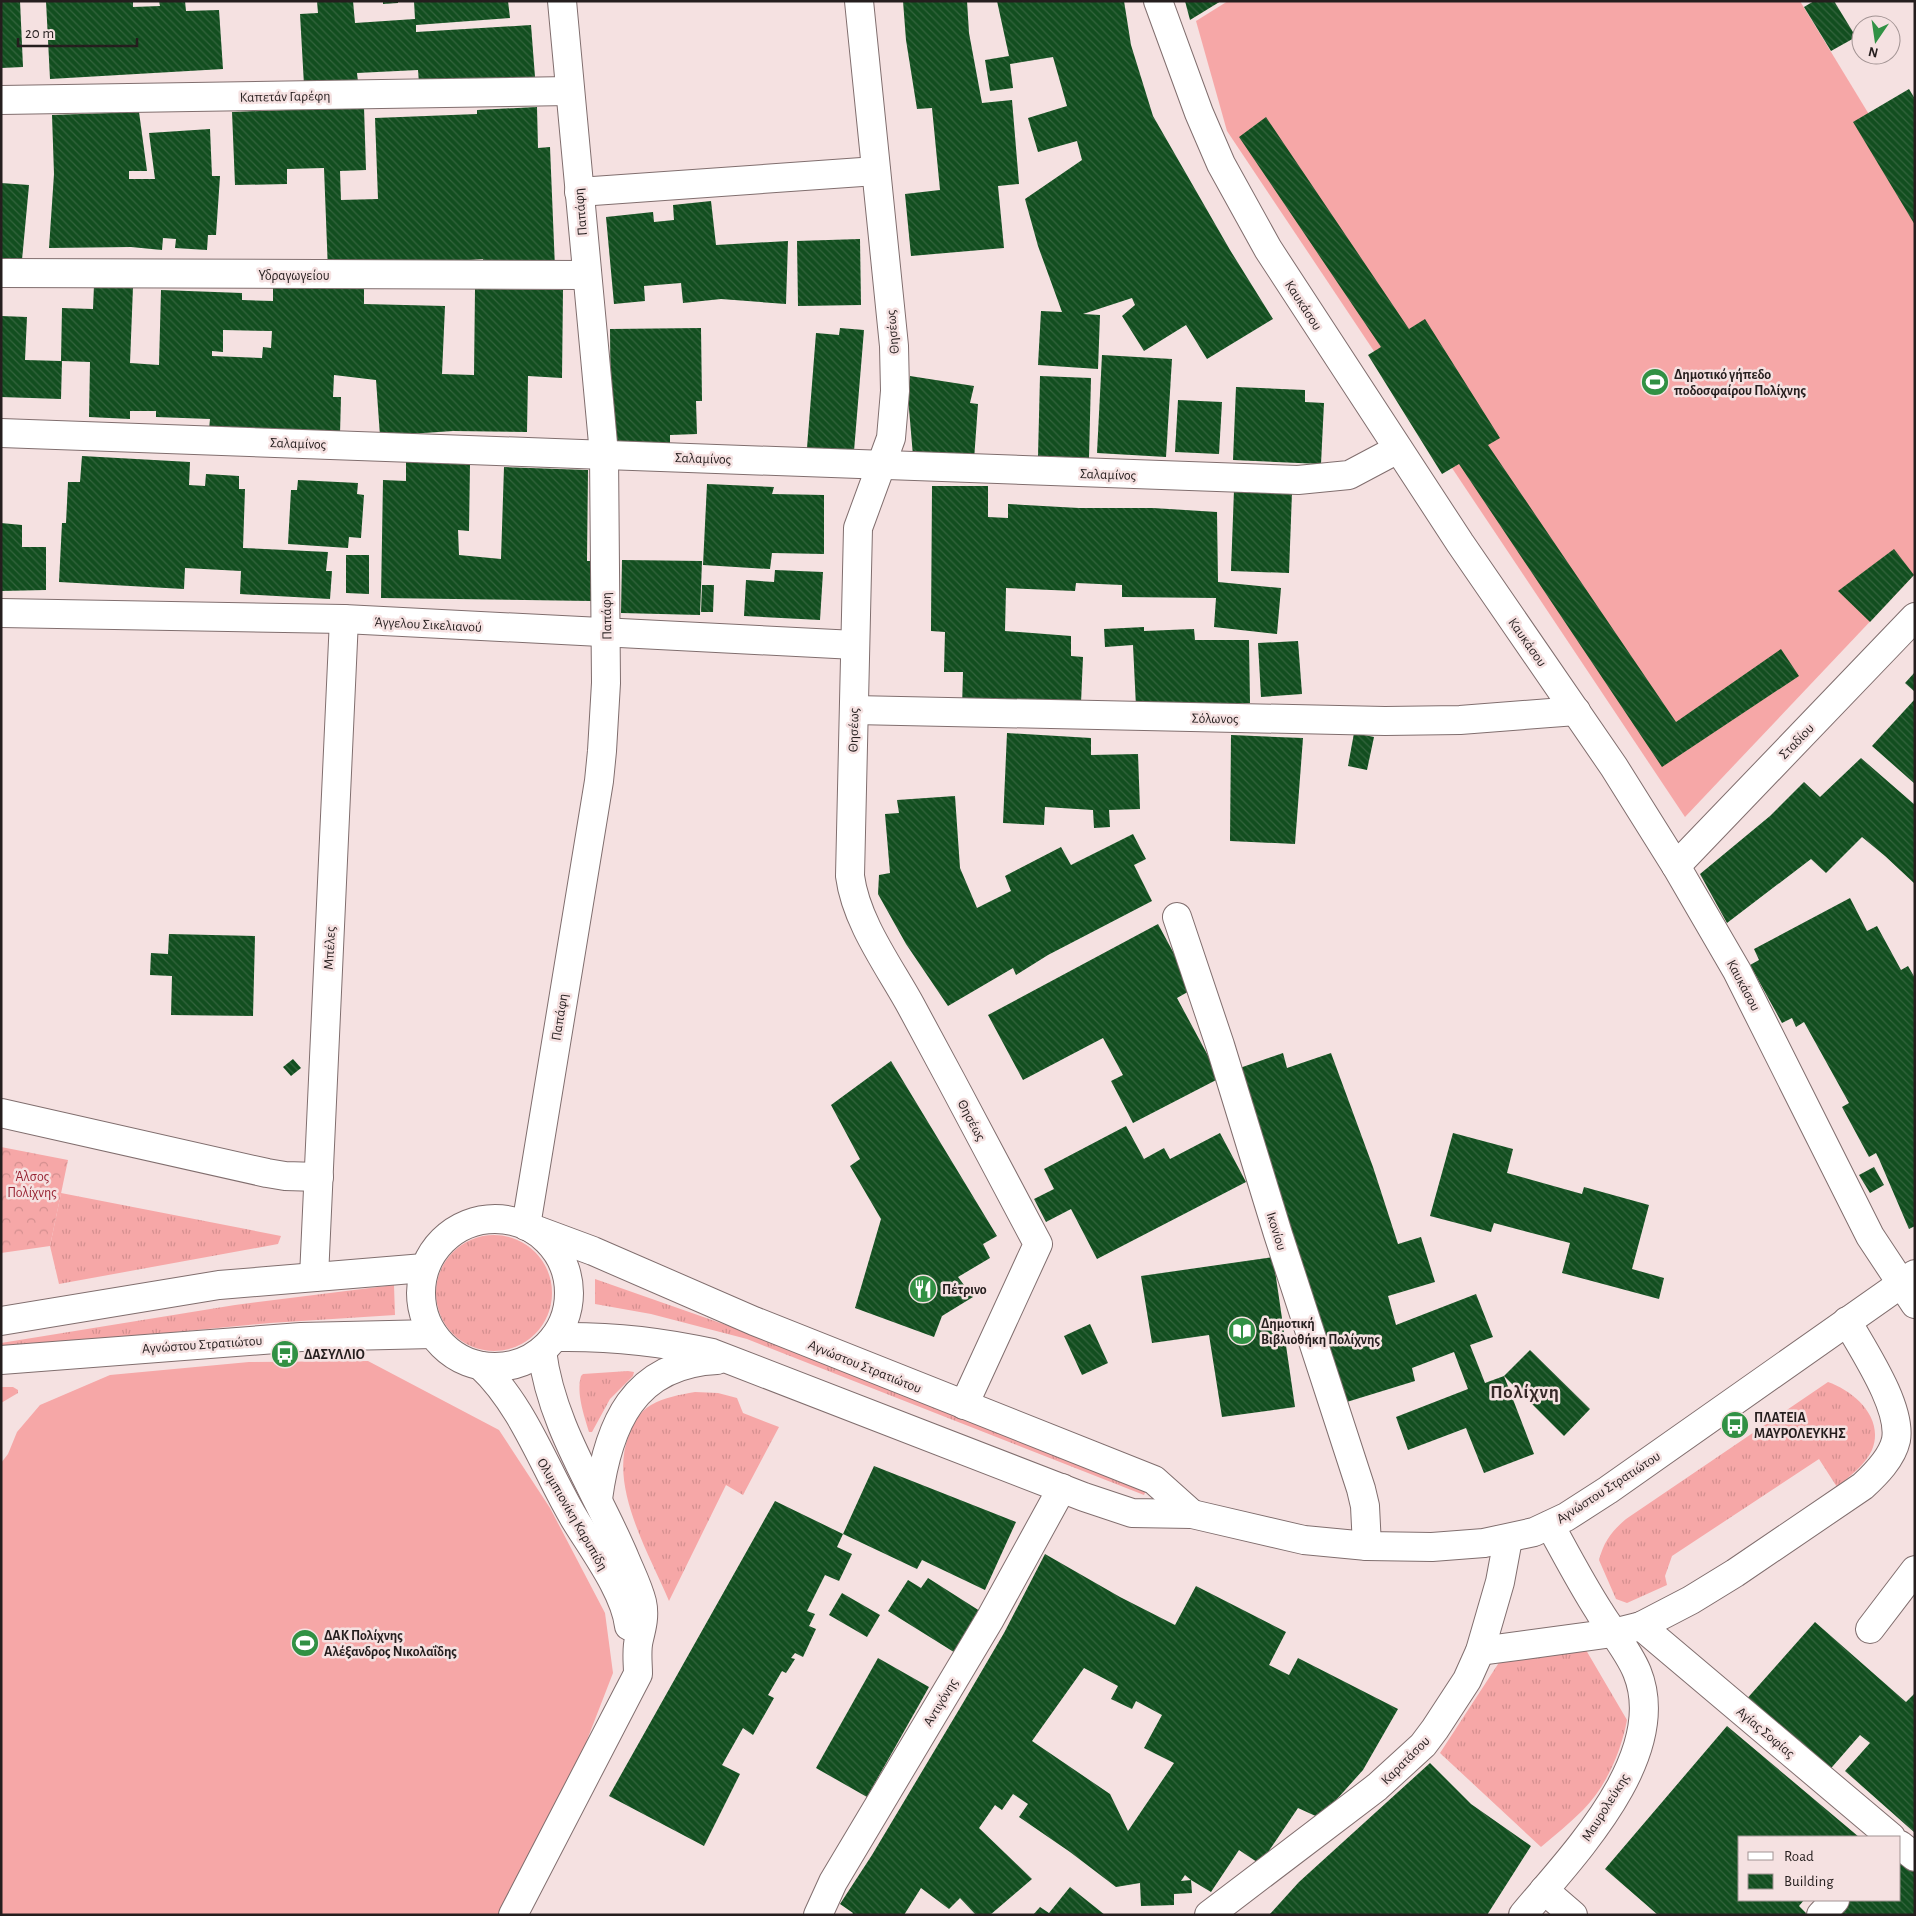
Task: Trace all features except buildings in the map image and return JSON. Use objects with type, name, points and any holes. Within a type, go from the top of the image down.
[{"type":"street","name":"Παπάφη","points":[[528,1227],[598,781],[605,700],[607,634],[604,454],[578,192],[562,1]]},
{"type":"street","name":"Θησέως","points":[[859,1],[895,367],[893,430],[882,466],[858,528],[850,876],[854,900],[860,915],[893,972],[1038,1244],[964,1405]]},
{"type":"street","name":"Καυκάσου","points":[[1158,1],[1199,113],[1221,164],[1268,249],[1398,449],[1638,804],[1737,972],[1870,1236],[1910,1287]]},
{"type":"street","name":"Καπετάν Γαρέφη","points":[[1,100],[570,91]]},
{"type":"street","points":[[578,192],[876,171]]},
{"type":"street","name":"Υδραγωγείου","points":[[1,273],[587,275]]},
{"type":"street","name":"Σαλαμίνος","points":[[1,433],[1298,480],[1350,475],[1398,449]]},
{"type":"street","name":"Άγγελου Σικελιανού","points":[[1,614],[344,619],[607,634],[855,645]]},
{"type":"street","name":"Σταδίου","points":[[1676,866],[1915,617]]},
{"type":"street","name":"Μπέλες","points":[[314,1276],[344,619]]},
{"type":"street","name":"Σόλωνος","points":[[854,710],[1385,721],[1460,720],[1576,712]]},
{"type":"street","name":"Ικονίου","points":[[1176,918],[1220,1045],[1278,1234],[1361,1489],[1365,1506],[1367,1546]]},
{"type":"street","points":[[1,1113],[267,1173],[285,1176],[319,1177]]},
{"type":"street","name":"Αγνώστου Στρατιώτου","points":[[500,1218],[516,1221],[528,1227],[544,1237],[555,1249],[563,1263],[568,1278],[570,1294],[568,1310],[562,1326],[548,1344],[528,1360],[498,1367],[481,1366],[466,1362],[452,1354],[433,1334],[423,1316],[420,1284],[424,1268],[441,1240],[468,1223],[500,1218]]},
{"type":"street","name":"Αγνώστου Στρατιώτου","points":[[528,1227],[593,1250],[754,1321],[1154,1480],[1192,1514]]},
{"type":"street","points":[[1,1321],[219,1285],[424,1268]]},
{"type":"street","name":"Αγνώστου Στρατιώτου","points":[[548,1344],[600,1337],[675,1345],[712,1354],[1099,1503],[1132,1512],[1192,1514],[1304,1540],[1367,1546],[1432,1548],[1508,1539],[1534,1532],[1566,1517],[1608,1490],[1847,1321],[1910,1287]]},
{"type":"street","points":[[1480,1651],[1613,1633],[1642,1626],[1691,1600],[1735,1573],[1863,1486],[1877,1473],[1886,1460],[1896,1438],[1891,1406],[1883,1387],[1847,1321]]},
{"type":"street","name":"Αγνώστου Στρατιώτου","points":[[1,1360],[301,1337],[433,1334]]},
{"type":"street","name":"Ολυμπιονίκη Καρυπίδη","points":[[513,1915],[638,1674],[638,1640],[643,1626],[642,1602],[616,1537],[575,1454],[559,1416],[545,1371],[548,1344]]},
{"type":"street","points":[[598,1499],[604,1462],[615,1428],[637,1393],[650,1382],[680,1366],[705,1360],[729,1360]]},
{"type":"street","name":"Ολυμπιονίκη Καρυπίδη","points":[[481,1366],[506,1392],[573,1516],[619,1592],[629,1622],[638,1674]]},
{"type":"street","name":"Αντιγόνης","points":[[818,1915],[824,1898],[833,1882],[990,1619],[1062,1488]]},
{"type":"street","name":"Μαυρολεύκης","points":[[1523,1915],[1584,1841],[1608,1807],[1626,1775],[1642,1736],[1645,1714],[1641,1685],[1634,1666],[1587,1593],[1550,1525]]},
{"type":"street","name":"Καρατάσου","points":[[1208,1915],[1377,1787],[1423,1744],[1453,1702],[1474,1666],[1494,1608],[1508,1539]]},
{"type":"street","points":[[1870,1629],[1915,1570]]},
{"type":"street","name":"Αγίας Σοφίας","points":[[1642,1626],[1889,1836]]},
{"type":"street","points":[[1901,1846],[1915,1857]]},
{"type":"street","points":[[1544,1890],[1573,1915]]},
{"type":"street","points":[[1821,1915],[1834,1901]]},
{"type":"green space","name":"Δημοτικό γήπεδο ποδοσφαίρου Πολίχνης","points":[[1228,1],[1800,1],[1915,190],[1915,574],[1685,817],[1227,131],[1196,21]]},
{"type":"green space","name":"Άλσος Πολίχνης","points":[[1,1147],[68,1160],[50,1246],[1,1253]]},
{"type":"green space","points":[[61,1193],[281,1236],[278,1244],[59,1284],[50,1246]]},
{"type":"green space","points":[[494,1235],[516,1240],[535,1252],[547,1271],[552,1293],[547,1315],[535,1334],[516,1346],[494,1351],[472,1346],[453,1334],[441,1315],[436,1293],[441,1271],[453,1252],[472,1240]]},
{"type":"green space","points":[[595,1279],[749,1333],[1147,1488],[1144,1495],[747,1339],[651,1314],[595,1304]]},
{"type":"green space","points":[[394,1285],[395,1315],[270,1323],[1,1349],[1,1343],[235,1305]]},
{"type":"green space","name":"ΔΑΚ Πολίχνης Αλέξανδρος Νικολαΐδης","points":[[368,1361],[499,1430],[550,1508],[605,1613],[613,1673],[575,1771],[499,1915],[1,1915],[1,1463],[8,1454],[17,1432],[40,1405],[110,1375],[249,1362]]},
{"type":"green space","points":[[634,1372],[633,1376],[610,1399],[592,1432],[589,1432],[579,1390],[581,1376],[583,1374]]},
{"type":"green space","points":[[1828,1382],[1838,1386],[1857,1399],[1871,1417],[1875,1438],[1872,1450],[1861,1466],[1837,1487],[1819,1459],[1672,1556],[1665,1576],[1667,1585],[1627,1603],[1616,1599],[1599,1560],[1606,1542],[1617,1528],[1626,1519]]},
{"type":"green space","points":[[1,1387],[13,1387],[18,1390],[18,1393],[1,1403]]},
{"type":"green space","points":[[695,1392],[718,1393],[737,1398],[743,1413],[779,1427],[743,1495],[726,1485],[669,1601],[642,1541],[627,1497],[624,1455],[631,1430],[643,1411],[662,1400]]},
{"type":"green space","points":[[1586,1650],[1627,1720],[1617,1756],[1599,1791],[1583,1810],[1541,1847],[1440,1753],[1500,1661]]},
{"type":"place","name":"Δημοτικό γήπεδο ποδοσφαίρου Πολίχνης","points":[[1655,382]]},
{"type":"place","name":"Πέτρινο","points":[[923,1289]]},
{"type":"place","name":"Δημοτική Βιβλιοθήκη Πολίχνης","points":[[1242,1331]]},
{"type":"place","name":"ΔΑΣΥΛΛΙΟ","points":[[285,1354]]},
{"type":"place","name":"ΠΛΑΤΕΙΑ ΜΑΥΡΟΛΕΥΚΗΣ","points":[[1735,1425]]},
{"type":"place","name":"ΔΑΚ Πολίχνης Αλέξανδρος Νικολαΐδης","points":[[305,1643]]},
{"type":"district","name":"Πολίχνη","points":[[1525,1391]]}]
